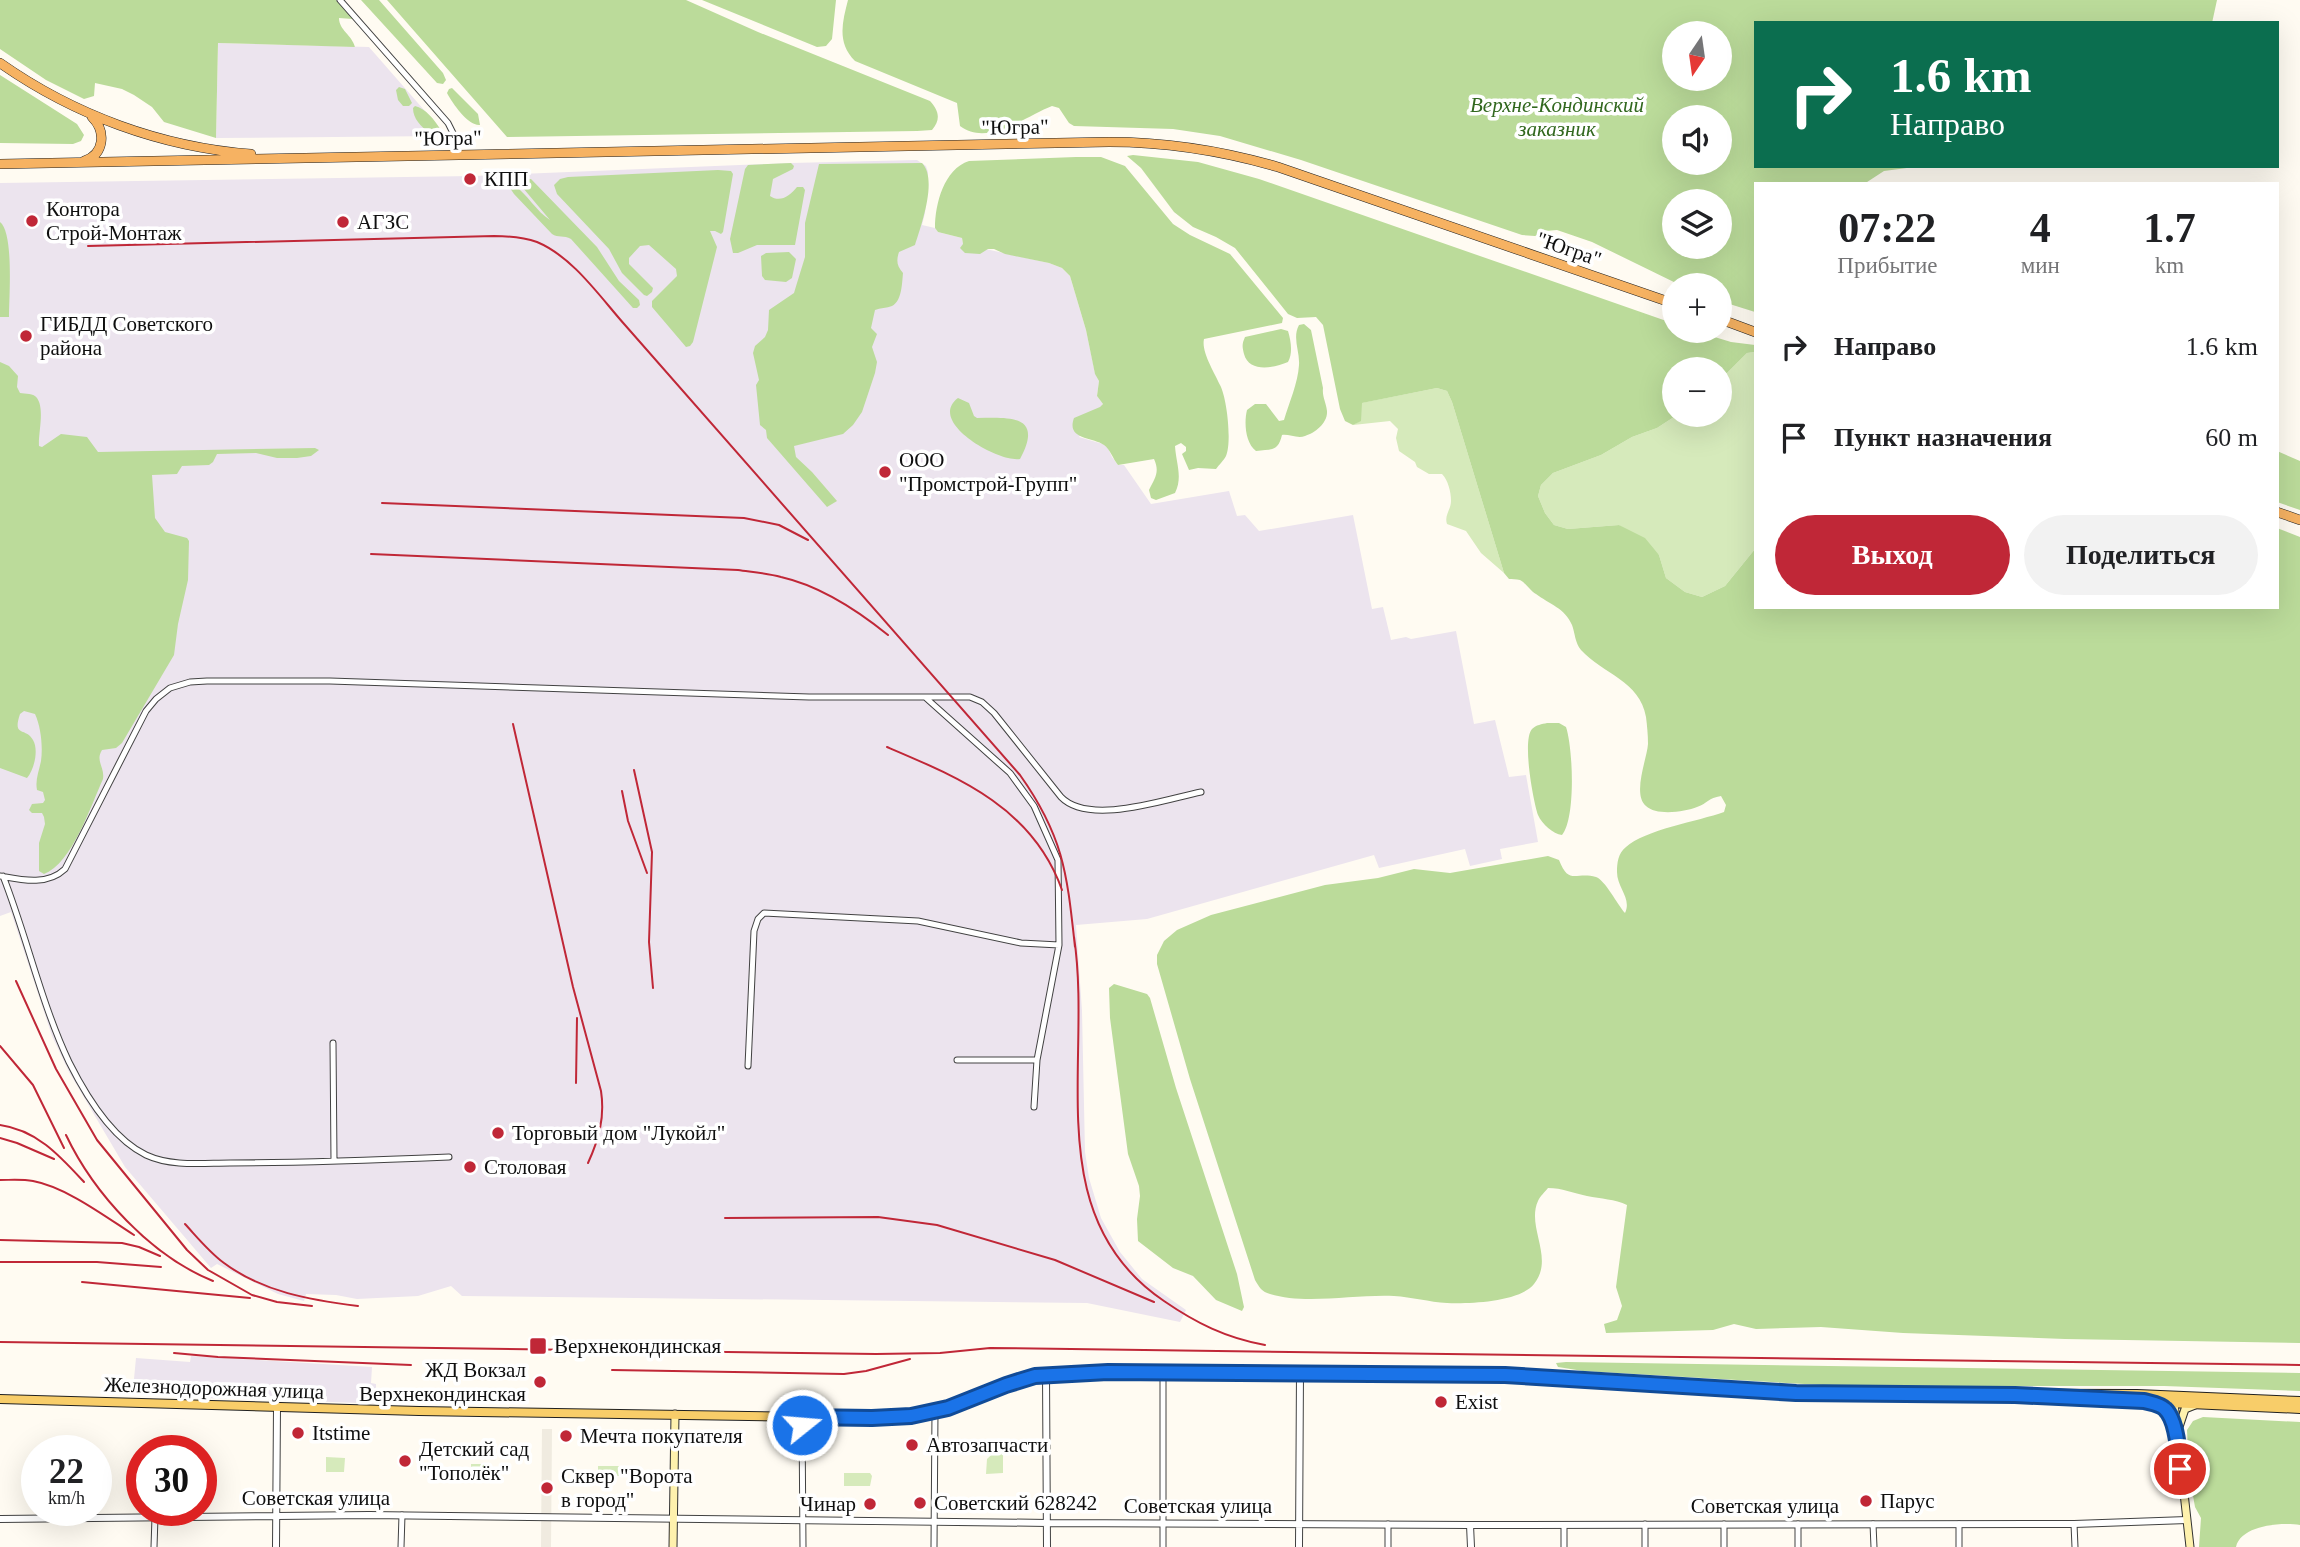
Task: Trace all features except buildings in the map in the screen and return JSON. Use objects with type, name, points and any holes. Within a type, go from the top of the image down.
[{"type":"highway","name":"\"Югра\"","points":[[0,63],[85,112],[141,133],[186,145],[238,153],[330,158]]},
{"type":"highway","points":[[75,162],[92,158],[102,144],[99,125],[85,112]]},
{"type":"highway","name":"\"Югра\"","points":[[0,164],[1109,142],[1186,146],[1278,167],[1662,300]]},
{"type":"highway","points":[[1732,324],[1754,332]]},
{"type":"highway","points":[[2279,513],[2300,520]]},
{"type":"main road","name":"Железнодорожная улица","points":[[0,1399],[892,1418],[960,1404],[1014,1382],[1046,1374],[1300,1372],[1505,1375],[1796,1393],[2105,1393],[2174,1399]]},
{"type":"main road","name":"Железнодорожная улица","points":[[2015,1395],[2144,1401],[2174,1399]]},
{"type":"main road","points":[[2174,1399],[2300,1401]]},
{"type":"main road","points":[[2174,1399],[2202,1404],[2300,1409]]},
{"type":"main road","points":[[2174,1399],[2190,1547]]},
{"type":"main road","points":[[2144,1401],[2165,1409],[2177,1441]]},
{"type":"main road","points":[[2177,1441],[2182,1412],[2188,1407],[2202,1404]]},
{"type":"main road","points":[[673,1547],[675,1414]]},
{"type":"street","points":[[340,0],[448,123],[457,141],[458,155]]},
{"type":"street","points":[[449,1157],[173,1162],[145,1154],[128,1142],[97,1109],[69,1062],[56,1032],[1,876],[43,880],[55,877],[65,869],[146,711],[165,691],[190,682],[330,681],[809,697],[970,697],[982,702],[994,713],[1061,797],[1075,806],[1097,810],[1119,809],[1201,792]]},
{"type":"street","points":[[926,698],[1010,773],[1034,806],[1058,860],[1059,945],[1037,1060],[1034,1107]]},
{"type":"street","points":[[748,1066],[754,931],[758,919],[764,913],[918,921],[1021,943],[1059,945]]},
{"type":"street","points":[[334,1043],[334,1161]]},
{"type":"street","points":[[957,1060],[1037,1060]]},
{"type":"street","points":[[1163,1372],[1163,1547]]},
{"type":"street","points":[[1299,1547],[1300,1372]]},
{"type":"street","points":[[1046,1374],[1048,1547]]},
{"type":"street","points":[[276,1547],[277,1407]]},
{"type":"street","points":[[934,1547],[935,1411]]},
{"type":"street","points":[[802,1417],[803,1547]]},
{"type":"street","points":[[401,1547],[402,1515]]},
{"type":"street","name":"Советская улица","points":[[217,1516],[402,1515],[1470,1525],[2074,1524],[2187,1520]]},
{"type":"street","name":"Советская улица","points":[[0,1519],[126,1517]]},
{"type":"street","points":[[1388,1524],[1388,1547]]},
{"type":"street","points":[[1645,1524],[1646,1547]]},
{"type":"street","points":[[1724,1524],[1724,1547]]},
{"type":"street","points":[[1798,1524],[1798,1547]]},
{"type":"street","points":[[1873,1524],[1874,1547]]},
{"type":"street","points":[[1959,1524],[1959,1547]]},
{"type":"street","points":[[2074,1524],[2075,1547]]},
{"type":"street","points":[[1470,1525],[1471,1547]]},
{"type":"street","points":[[1564,1525],[1564,1547]]},
{"type":"street","points":[[154,1547],[155,1526]]},
{"type":"shaded area","points":[[218,43],[369,47],[445,134],[216,138]]},
{"type":"shaded area","points":[[917,160],[926,166],[928,172],[922,225],[962,238],[963,244],[1049,263],[1062,268],[1070,276],[1099,381],[1097,396],[1103,404],[1079,437],[1108,448],[1118,465],[1124,465],[1151,504],[1229,491],[1237,516],[1245,515],[1259,531],[1353,515],[1372,609],[1383,607],[1391,640],[1456,631],[1474,724],[1495,720],[1509,777],[1526,775],[1538,842],[1500,849],[1502,859],[1470,866],[1465,849],[1379,868],[1374,855],[1147,919],[1076,925],[1082,1011],[1085,1152],[1089,1178],[1101,1218],[1120,1252],[1142,1279],[1186,1310],[1180,1322],[1087,1303],[462,1296],[451,1286],[418,1296],[357,1299],[306,1294],[304,1301],[278,1294],[217,1264],[211,1268],[125,1167],[69,1072],[52,1036],[11,912],[0,916],[0,183],[473,176]]},
{"type":"shaded area","points":[[191,1356],[372,1367],[371,1383],[376,1384],[376,1392],[388,1392],[388,1404],[276,1400],[275,1403],[270,1400],[203,1398],[203,1394],[188,1394],[188,1382],[134,1379],[136,1358],[190,1362]]},
{"type":"shaded area","name":"Сквер \"Ворота в город\"","points":[[542,1429],[552,1429],[551,1547],[541,1547]]},
{"type":"green space","points":[[0,0],[336,0],[353,19],[339,18],[341,26],[355,47],[218,43],[216,138],[164,122],[152,107],[122,89],[95,83],[94,96],[84,99],[46,80],[0,49]]},
{"type":"green space","points":[[361,0],[379,0],[443,73],[446,80],[443,84],[437,83]]},
{"type":"green space","points":[[387,0],[686,0],[930,101],[938,119],[932,130],[917,131],[507,137]]},
{"type":"green space","points":[[702,0],[836,0],[832,39],[826,46],[817,47]]},
{"type":"green space","name":"Верхне-Кондинский заказник","points":[[848,0],[2217,0],[2212,21],[1754,21],[1754,168],[1907,168],[1884,171],[1867,182],[1754,182],[1754,312],[1732,305],[1732,273],[1662,273],[1662,276],[1592,242],[1557,230],[1545,231],[1535,236],[1522,235],[1301,160],[1220,136],[1173,129],[1074,126],[1059,108],[1052,106],[995,132],[971,132],[960,126],[957,103],[855,61],[845,47],[842,32]]},
{"type":"green space","points":[[0,75],[77,124],[84,135],[81,141],[73,144],[0,143]]},
{"type":"green space","points":[[399,87],[405,89],[412,103],[409,106],[403,106],[398,100],[396,90]]},
{"type":"green space","points":[[452,88],[478,114],[480,125],[471,122],[457,108],[447,93]]},
{"type":"green space","points":[[415,106],[433,118],[440,129],[438,134],[429,133],[418,122],[413,112]]},
{"type":"green space","points":[[1127,156],[1198,162],[1259,179],[1662,319],[1662,343],[1732,342],[1754,345],[1754,352],[1747,353],[1732,368],[1732,357],[1662,357],[1662,425],[1632,437],[1601,455],[1553,473],[1541,485],[1538,496],[1554,525],[1568,529],[1619,525],[1645,538],[1659,555],[1666,578],[1685,592],[1702,597],[1725,586],[1754,550],[1754,609],[2279,609],[2279,529],[2300,537],[2300,1343],[2065,1339],[1821,1327],[1756,1329],[1734,1324],[1713,1330],[1606,1333],[1604,1324],[1617,1320],[1622,1306],[1616,1287],[1627,1205],[1553,1188],[1548,1188],[1541,1196],[1535,1211],[1542,1264],[1540,1274],[1534,1284],[1518,1295],[1481,1302],[1447,1303],[1394,1296],[1299,1299],[1270,1294],[1261,1289],[1255,1280],[1190,1079],[1157,964],[1157,955],[1164,941],[1177,930],[1211,915],[1325,885],[1378,878],[1414,869],[1450,873],[1548,856],[1559,860],[1570,875],[1600,879],[1625,913],[1627,903],[1617,872],[1618,858],[1623,849],[1645,836],[1724,812],[1726,805],[1721,796],[1692,809],[1663,812],[1651,809],[1642,801],[1640,785],[1648,744],[1646,717],[1642,705],[1629,686],[1581,650],[1565,614],[1534,593],[1522,581],[1509,579],[1504,573],[1447,391],[1437,388],[1362,403],[1361,421],[1353,425],[1345,421],[1340,409],[1323,325],[1316,317],[1297,318],[1288,314],[1235,248],[1193,227],[1174,212],[1141,168]]},
{"type":"green space","points":[[1101,157],[1125,166],[1173,224],[1230,254],[1283,318],[1282,323],[1204,339],[1206,356],[1225,400],[1229,431],[1226,456],[1216,469],[1189,470],[1182,454],[1186,447],[1181,443],[1175,446],[1179,476],[1175,493],[1156,500],[1151,498],[1149,490],[1157,471],[1154,459],[1118,465],[1104,445],[1077,434],[1072,425],[1074,418],[1103,404],[1097,396],[1099,381],[1070,276],[1062,268],[1049,263],[1005,254],[994,249],[980,254],[965,253],[960,248],[963,244],[962,238],[938,232],[935,228],[939,198],[947,179],[960,165],[969,161]]},
{"type":"green space","points":[[791,163],[793,169],[773,179],[770,196],[781,199],[797,187],[803,187],[805,190],[795,245],[757,245],[733,253],[730,239],[745,169],[748,165]]},
{"type":"green space","points":[[922,163],[929,180],[924,215],[915,245],[899,252],[898,263],[903,273],[898,300],[892,306],[875,310],[871,328],[877,334],[872,347],[877,362],[862,412],[843,434],[794,446],[796,457],[837,501],[827,507],[767,438],[766,430],[760,425],[756,385],[759,380],[753,353],[755,346],[768,330],[769,310],[794,293],[805,257],[805,223],[819,164]]},
{"type":"green space","points":[[731,171],[733,174],[723,232],[721,234],[710,231],[717,247],[693,342],[686,347],[652,307],[652,301],[677,276],[676,269],[649,245],[640,246],[629,258],[629,264],[653,288],[647,296],[644,295],[622,273],[609,249],[557,194],[554,185],[560,179],[568,177]]},
{"type":"green space","points":[[527,179],[531,179],[597,247],[619,281],[639,300],[640,305],[637,308],[633,308],[571,239],[552,234],[514,194],[510,188],[514,185],[550,220],[523,188]]},
{"type":"green space","points":[[0,222],[4,228],[9,252],[9,317],[0,317]]},
{"type":"green space","points":[[789,252],[796,259],[792,278],[786,282],[765,280],[762,276],[761,256],[766,253]]},
{"type":"green space","points":[[1304,324],[1311,330],[1327,415],[1320,427],[1309,435],[1282,435],[1276,447],[1256,451],[1246,432],[1247,410],[1255,404],[1266,404],[1279,421],[1284,420],[1298,372],[1297,330],[1299,325]]},
{"type":"green space","points":[[1281,329],[1288,331],[1290,339],[1288,362],[1263,367],[1251,364],[1244,354],[1245,337]]},
{"type":"green space","points":[[1754,352],[1754,550],[1725,586],[1702,597],[1685,592],[1666,578],[1659,555],[1619,525],[1568,529],[1554,525],[1538,496],[1541,485],[1553,473],[1601,455],[1632,437],[1662,425],[1662,427],[1732,427],[1732,368],[1747,353]]},
{"type":"green space","points":[[0,362],[9,366],[18,376],[17,387],[20,393],[37,398],[41,415],[39,446],[42,447],[61,434],[87,437],[98,452],[319,450],[311,456],[297,458],[277,458],[256,453],[217,454],[209,465],[182,466],[177,474],[152,475],[155,518],[165,532],[187,538],[189,541],[188,580],[174,655],[122,743],[116,748],[102,750],[99,757],[103,779],[86,818],[63,859],[44,874],[39,871],[39,843],[45,824],[44,817],[42,813],[32,813],[29,810],[32,804],[43,803],[45,800],[43,792],[37,790],[42,750],[35,714],[24,711],[18,721],[19,729],[30,736],[35,744],[35,760],[30,774],[27,778],[0,768]]},
{"type":"green space","points":[[1437,388],[1447,391],[1452,402],[1504,573],[1481,553],[1466,531],[1447,524],[1451,501],[1446,479],[1442,474],[1429,474],[1417,467],[1415,462],[1399,451],[1396,438],[1398,429],[1390,421],[1353,425],[1361,420],[1361,403]]},
{"type":"green space","points":[[958,398],[969,403],[977,418],[1011,419],[1026,426],[1026,445],[1020,459],[997,455],[969,439],[958,429],[951,418],[951,408]]},
{"type":"green space","points":[[2279,452],[2300,461],[2300,510],[2279,503]]},
{"type":"green space","points":[[1547,723],[1559,723],[1566,727],[1570,750],[1570,814],[1562,835],[1548,828],[1538,815],[1529,770],[1529,735],[1532,729]]},
{"type":"green space","points":[[1114,984],[1147,994],[1150,998],[1176,1088],[1237,1274],[1244,1307],[1242,1311],[1216,1300],[1193,1276],[1173,1268],[1138,1241],[1139,1186],[1128,1154],[1110,1018],[1109,988]]},
{"type":"green space","points":[[1556,1363],[2300,1373],[2300,1391],[2164,1386],[1840,1386],[1583,1371],[1558,1367]]},
{"type":"green space","points":[[2203,1417],[2300,1422],[2300,1525],[2273,1525],[2254,1530],[2239,1540],[2236,1547],[2199,1547],[2201,1518],[2195,1507],[2189,1473],[2187,1430],[2193,1421]]},
{"type":"green space","points":[[1003,1444],[1003,1473],[986,1474],[987,1459]]},
{"type":"green space","points":[[326,1457],[345,1458],[344,1472],[326,1472]]},
{"type":"green space","points":[[471,1464],[486,1464],[486,1478],[471,1478]]},
{"type":"green space","points":[[598,1466],[622,1466],[622,1476],[598,1476]]},
{"type":"green space","points":[[844,1473],[870,1473],[870,1486],[844,1486]]},
{"type":"railway","points":[[88,246],[499,236],[537,242],[562,257],[596,290],[1020,775],[1035,797],[1055,837],[1066,877],[1075,947]]},
{"type":"railway","points":[[382,503],[744,518],[779,525],[808,540]]},
{"type":"railway","points":[[371,554],[738,570],[765,574],[810,586],[851,608],[888,635]]},
{"type":"railway","points":[[513,724],[573,987],[601,1091],[600,1128],[588,1163]]},
{"type":"railway","points":[[887,747],[941,771],[991,799],[1033,837],[1062,890]]},
{"type":"railway","points":[[634,770],[652,852],[649,942],[653,988]]},
{"type":"railway","points":[[622,791],[628,821],[647,873]]},
{"type":"railway","points":[[1074,937],[1078,985],[1079,1134],[1085,1181],[1099,1226],[1125,1266],[1164,1301],[1212,1329],[1265,1345]]},
{"type":"railway","points":[[16,981],[56,1069],[97,1140],[187,1250],[208,1270],[252,1295],[277,1302],[312,1306]]},
{"type":"railway","points":[[576,1083],[577,1018]]},
{"type":"railway","points":[[0,1046],[33,1085],[64,1148]]},
{"type":"railway","points":[[0,1125],[37,1138],[84,1182]]},
{"type":"railway","points":[[66,1135],[92,1179],[127,1221],[168,1256],[213,1281]]},
{"type":"railway","points":[[0,1138],[54,1159]]},
{"type":"railway","points":[[0,1180],[33,1181],[59,1189],[134,1235]]},
{"type":"railway","points":[[725,1218],[878,1217],[937,1225],[1055,1260],[1154,1302]]},
{"type":"railway","points":[[185,1224],[219,1259],[255,1281],[288,1293],[358,1306]]},
{"type":"railway","points":[[0,1240],[122,1243],[160,1256]]},
{"type":"railway","points":[[0,1262],[97,1262],[161,1267]]},
{"type":"railway","points":[[82,1282],[250,1298]]},
{"type":"railway","points":[[0,1342],[876,1354],[940,1353],[990,1348],[2300,1365]]},
{"type":"railway","points":[[174,1353],[411,1365]]},
{"type":"railway","points":[[612,1370],[844,1374],[910,1359]]},
{"type":"place","name":"КПП","points":[[470,179]]},
{"type":"place","name":"Контора Строй-Монтаж","points":[[32,221]]},
{"type":"place","name":"АГЗС","points":[[343,222]]},
{"type":"place","name":"ГИБДД Советского района","points":[[26,336]]},
{"type":"place","name":"ООО \"Промстрой-Групп\"","points":[[885,472]]},
{"type":"place","name":"Торговый дом \"Лукойл\"","points":[[498,1133]]},
{"type":"place","name":"Столовая","points":[[470,1167]]},
{"type":"place","name":"Верхнекондинская","points":[[538,1346]]},
{"type":"place","name":"ЖД Вокзал Верхнекондинская","points":[[540,1382]]},
{"type":"place","name":"Exist","points":[[1441,1402]]},
{"type":"place","name":"Itstime","points":[[298,1433]]},
{"type":"place","name":"Мечта покупателя","points":[[566,1436]]},
{"type":"place","name":"Автозапчасти","points":[[912,1445]]},
{"type":"place","name":"Детский сад \"Тополёк\"","points":[[405,1461]]},
{"type":"place","name":"Сквер \"Ворота в город\"","points":[[547,1488]]},
{"type":"place","name":"Парус","points":[[1866,1501]]},
{"type":"place","name":"Советский 628242","points":[[920,1503]]},
{"type":"place","name":"Чинар","points":[[870,1504]]},
{"type":"route","points":[[802,1425],[802,1417],[882,1418],[922,1414],[960,1404],[1023,1379],[1046,1374],[1163,1372],[1505,1375],[1796,1393],[2015,1395],[2144,1401],[2162,1407],[2168,1413],[2177,1441],[2180,1469]]}]
